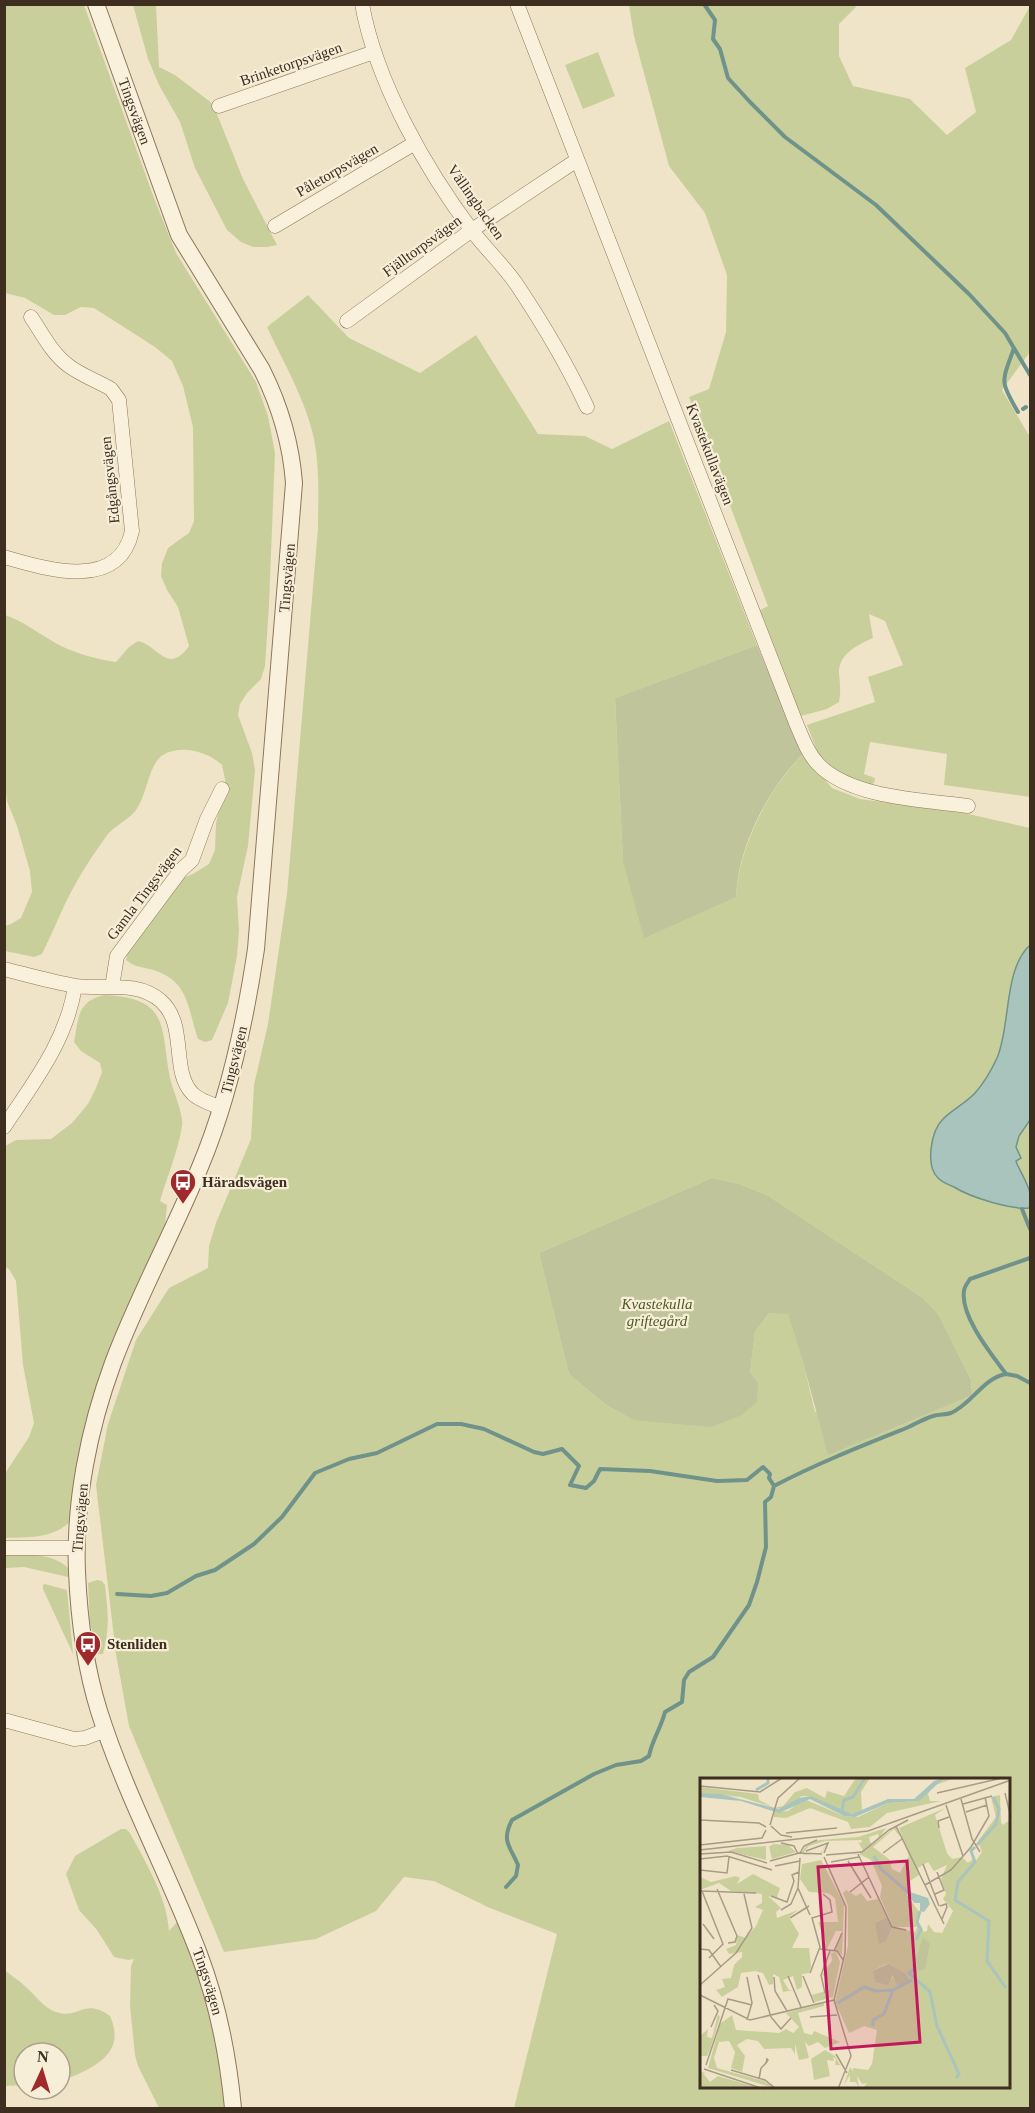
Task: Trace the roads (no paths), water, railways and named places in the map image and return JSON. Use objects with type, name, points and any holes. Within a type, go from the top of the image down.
[{"type":"street","name":"Tingsvägen","points":[[96,4],[173,221],[272,389],[285,428],[292,465],[293,513],[256,949],[243,1022],[222,1108],[200,1168],[130,1323],[104,1388],[92,1432],[83,1480],[77,1548],[79,1602],[84,1642],[98,1708],[200,1955],[222,2028],[233,2109]]},
{"type":"street","name":"Vällingbacken","points":[[362,4],[374,52],[415,143],[472,230],[527,301],[570,370],[587,407]]},
{"type":"street","name":"Kvastekullavägen","points":[[517,4],[796,723],[810,753],[829,774],[852,786],[879,794],[968,806]]},
{"type":"street","name":"Brinketorpsvägen","points":[[219,106],[374,52]]},
{"type":"street","name":"Påletorpsvägen","points":[[275,226],[415,143]]},
{"type":"street","name":"Fjälltorpsvägen","points":[[347,321],[472,230],[577,160]]},
{"type":"street","name":"Edgångsvägen","points":[[4,556],[48,569],[72,571],[99,569],[116,560],[127,546],[132,531],[119,400],[111,389],[63,362],[31,316]]},
{"type":"street","name":"Gamla Tingsvägen","points":[[112,987],[117,956],[181,870],[192,860],[207,819],[222,789]]},
{"type":"street","points":[[4,969],[75,986],[140,989],[161,1001],[169,1010],[177,1034],[184,1081],[201,1100],[222,1108]]},
{"type":"street","points":[[4,1127],[57,1046],[71,1010],[75,986]]},
{"type":"street","points":[[4,1548],[77,1548]]},
{"type":"street","points":[[4,1720],[74,1739],[106,1731]]},
{"type":"water","points":[[1030,945],[1030,1120],[1019,1136],[1016,1147],[1021,1158],[1016,1161],[1028,1186],[1030,1203],[1029,1208],[1021,1208],[980,1199],[938,1178],[932,1165],[931,1148],[939,1124],[975,1093],[988,1076],[997,1058],[1015,969],[1021,956]]},
{"type":"waterway","points":[[704,4],[715,20],[713,39],[720,49],[728,78],[785,137],[876,205],[969,294],[1005,333],[1030,375]]},
{"type":"waterway","points":[[1014,348],[1004,381],[1018,412]]},
{"type":"waterway","points":[[1022,1209],[1030,1229]]},
{"type":"waterway","points":[[1030,1258],[970,1279],[964,1291],[967,1312],[978,1335],[993,1357],[1006,1374],[1017,1376],[1030,1383]]},
{"type":"waterway","points":[[506,1887],[516,1876],[518,1865],[507,1838],[512,1820],[594,1774],[616,1765],[641,1761],[649,1756],[665,1712],[682,1702],[684,1680],[689,1672],[713,1657],[749,1605],[766,1547],[765,1502],[771,1497],[774,1486],[935,1415],[951,1413],[998,1376],[1006,1374]]},
{"type":"waterway","points":[[117,1594],[151,1596],[167,1593],[196,1576],[215,1570],[254,1544],[282,1517],[315,1473],[349,1459],[377,1453],[437,1424],[461,1424],[484,1429],[543,1454],[562,1449],[579,1466],[570,1485],[586,1488],[594,1481],[600,1469],[650,1471],[717,1481],[747,1480],[763,1467],[770,1474],[769,1478],[774,1486]]},
{"type":"place","name":"Häradsvägen","points":[[183,1205]]},
{"type":"place","name":"Stenliden","points":[[88,1667]]},
{"type":"park label","name":"Kvastekulla griftegård","points":[[657,1312]]}]
